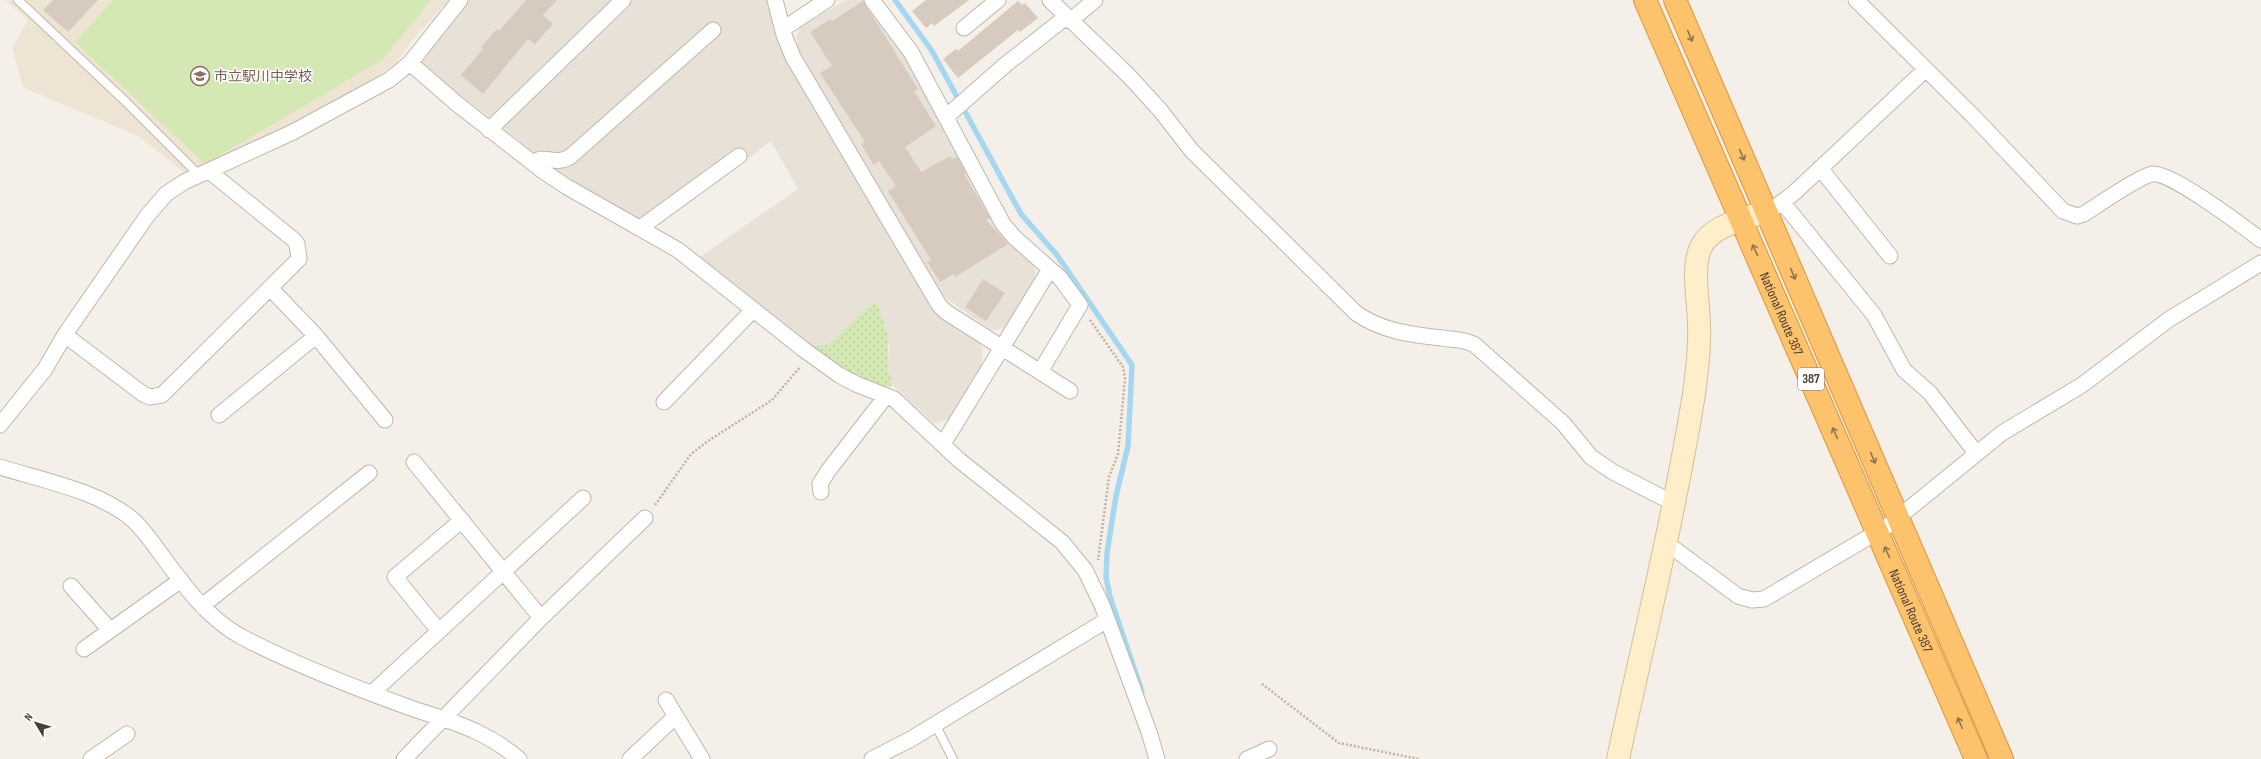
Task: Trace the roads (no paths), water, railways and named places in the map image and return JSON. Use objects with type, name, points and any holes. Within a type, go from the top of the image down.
[{"type":"highway","name":"National Route 387","points":[[1646,0],[1976,759]]},
{"type":"highway","name":"National Route 387","points":[[1675,0],[1774,207],[1899,518],[2002,759]]},
{"type":"street","points":[[0,425],[45,369],[65,335],[157,203],[176,187],[333,112],[389,80],[410,63],[460,0]]},
{"type":"street","points":[[489,130],[623,0]]},
{"type":"street","points":[[775,0],[783,30],[793,57],[933,295],[946,312],[1070,391]]},
{"type":"street","points":[[783,30],[826,0]]},
{"type":"street","points":[[872,0],[911,52],[1003,224],[1014,237],[1060,278],[1080,305],[1040,372]]},
{"type":"street","points":[[964,28],[998,0]]},
{"type":"street","points":[[1050,0],[1068,19],[1129,76],[1160,110],[1192,151],[1356,313],[1372,323],[1392,330],[1462,340],[1475,344],[1562,423],[1591,457],[1612,472],[1673,503]]},
{"type":"street","points":[[946,117],[988,80],[1068,19],[1096,0]]},
{"type":"street","points":[[1856,0],[1973,116],[2056,205],[2070,215],[2077,216],[2084,214],[2144,177],[2159,174],[2189,190],[2261,240]]},
{"type":"street","points":[[533,163],[542,158],[551,161],[560,161],[571,156],[714,30]]},
{"type":"street","points":[[410,63],[489,130],[567,187],[678,250],[810,354],[848,380],[886,396],[902,405],[971,470],[1040,522],[1062,542],[1079,560],[1094,590],[1107,620],[1149,732],[1157,759]]},
{"type":"street","points":[[1618,759],[1673,503],[1696,375],[1700,326],[1697,267],[1699,251],[1704,241],[1716,231],[1774,207],[1820,168],[1925,70]]},
{"type":"street","points":[[640,228],[739,156]]},
{"type":"street","points":[[1820,168],[1890,256]]},
{"type":"street","points":[[65,335],[143,394],[156,397],[168,390],[299,259],[297,244],[204,173]]},
{"type":"street","points":[[1774,207],[1874,315],[1904,370],[1930,393],[1976,453]]},
{"type":"street","points":[[1665,542],[1738,596],[1759,600],[1878,532],[1899,518],[2002,433],[2082,385],[2168,320],[2261,264]]},
{"type":"street","points":[[943,444],[1050,269]]},
{"type":"street","points":[[270,288],[316,336],[385,420]]},
{"type":"street","points":[[664,402],[753,310]]},
{"type":"street","points":[[219,415],[316,336]]},
{"type":"street","points":[[821,492],[820,484],[828,471],[886,396]]},
{"type":"street","points":[[414,462],[541,618]]},
{"type":"street","points":[[0,467],[77,492],[122,511],[146,535],[202,606],[224,627],[258,645],[372,693],[478,731],[494,740],[519,759]]},
{"type":"street","points":[[202,606],[369,473]]},
{"type":"street","points":[[372,693],[583,498]]},
{"type":"street","points":[[404,759],[541,618],[645,518]]},
{"type":"street","points":[[439,630],[395,577],[462,520]]},
{"type":"street","points":[[84,649],[181,580]]},
{"type":"street","points":[[71,586],[110,630]]},
{"type":"street","points":[[872,759],[935,724],[1107,620]]},
{"type":"street","points":[[666,700],[702,759]]},
{"type":"street","points":[[630,759],[676,716]]},
{"type":"street","points":[[91,759],[127,734]]},
{"type":"street","points":[[1248,759],[1269,749]]},
{"type":"lane","points":[[18,0],[204,173]]},
{"type":"lane","points":[[935,724],[953,759]]},
{"type":"waterway","points":[[895,0],[932,51],[1021,214],[1057,255],[1132,365],[1128,446],[1116,496],[1107,553],[1106,577],[1110,597],[1142,692]]},
{"type":"place","name":"市立駅川中学校","points":[[200,76]]}]
